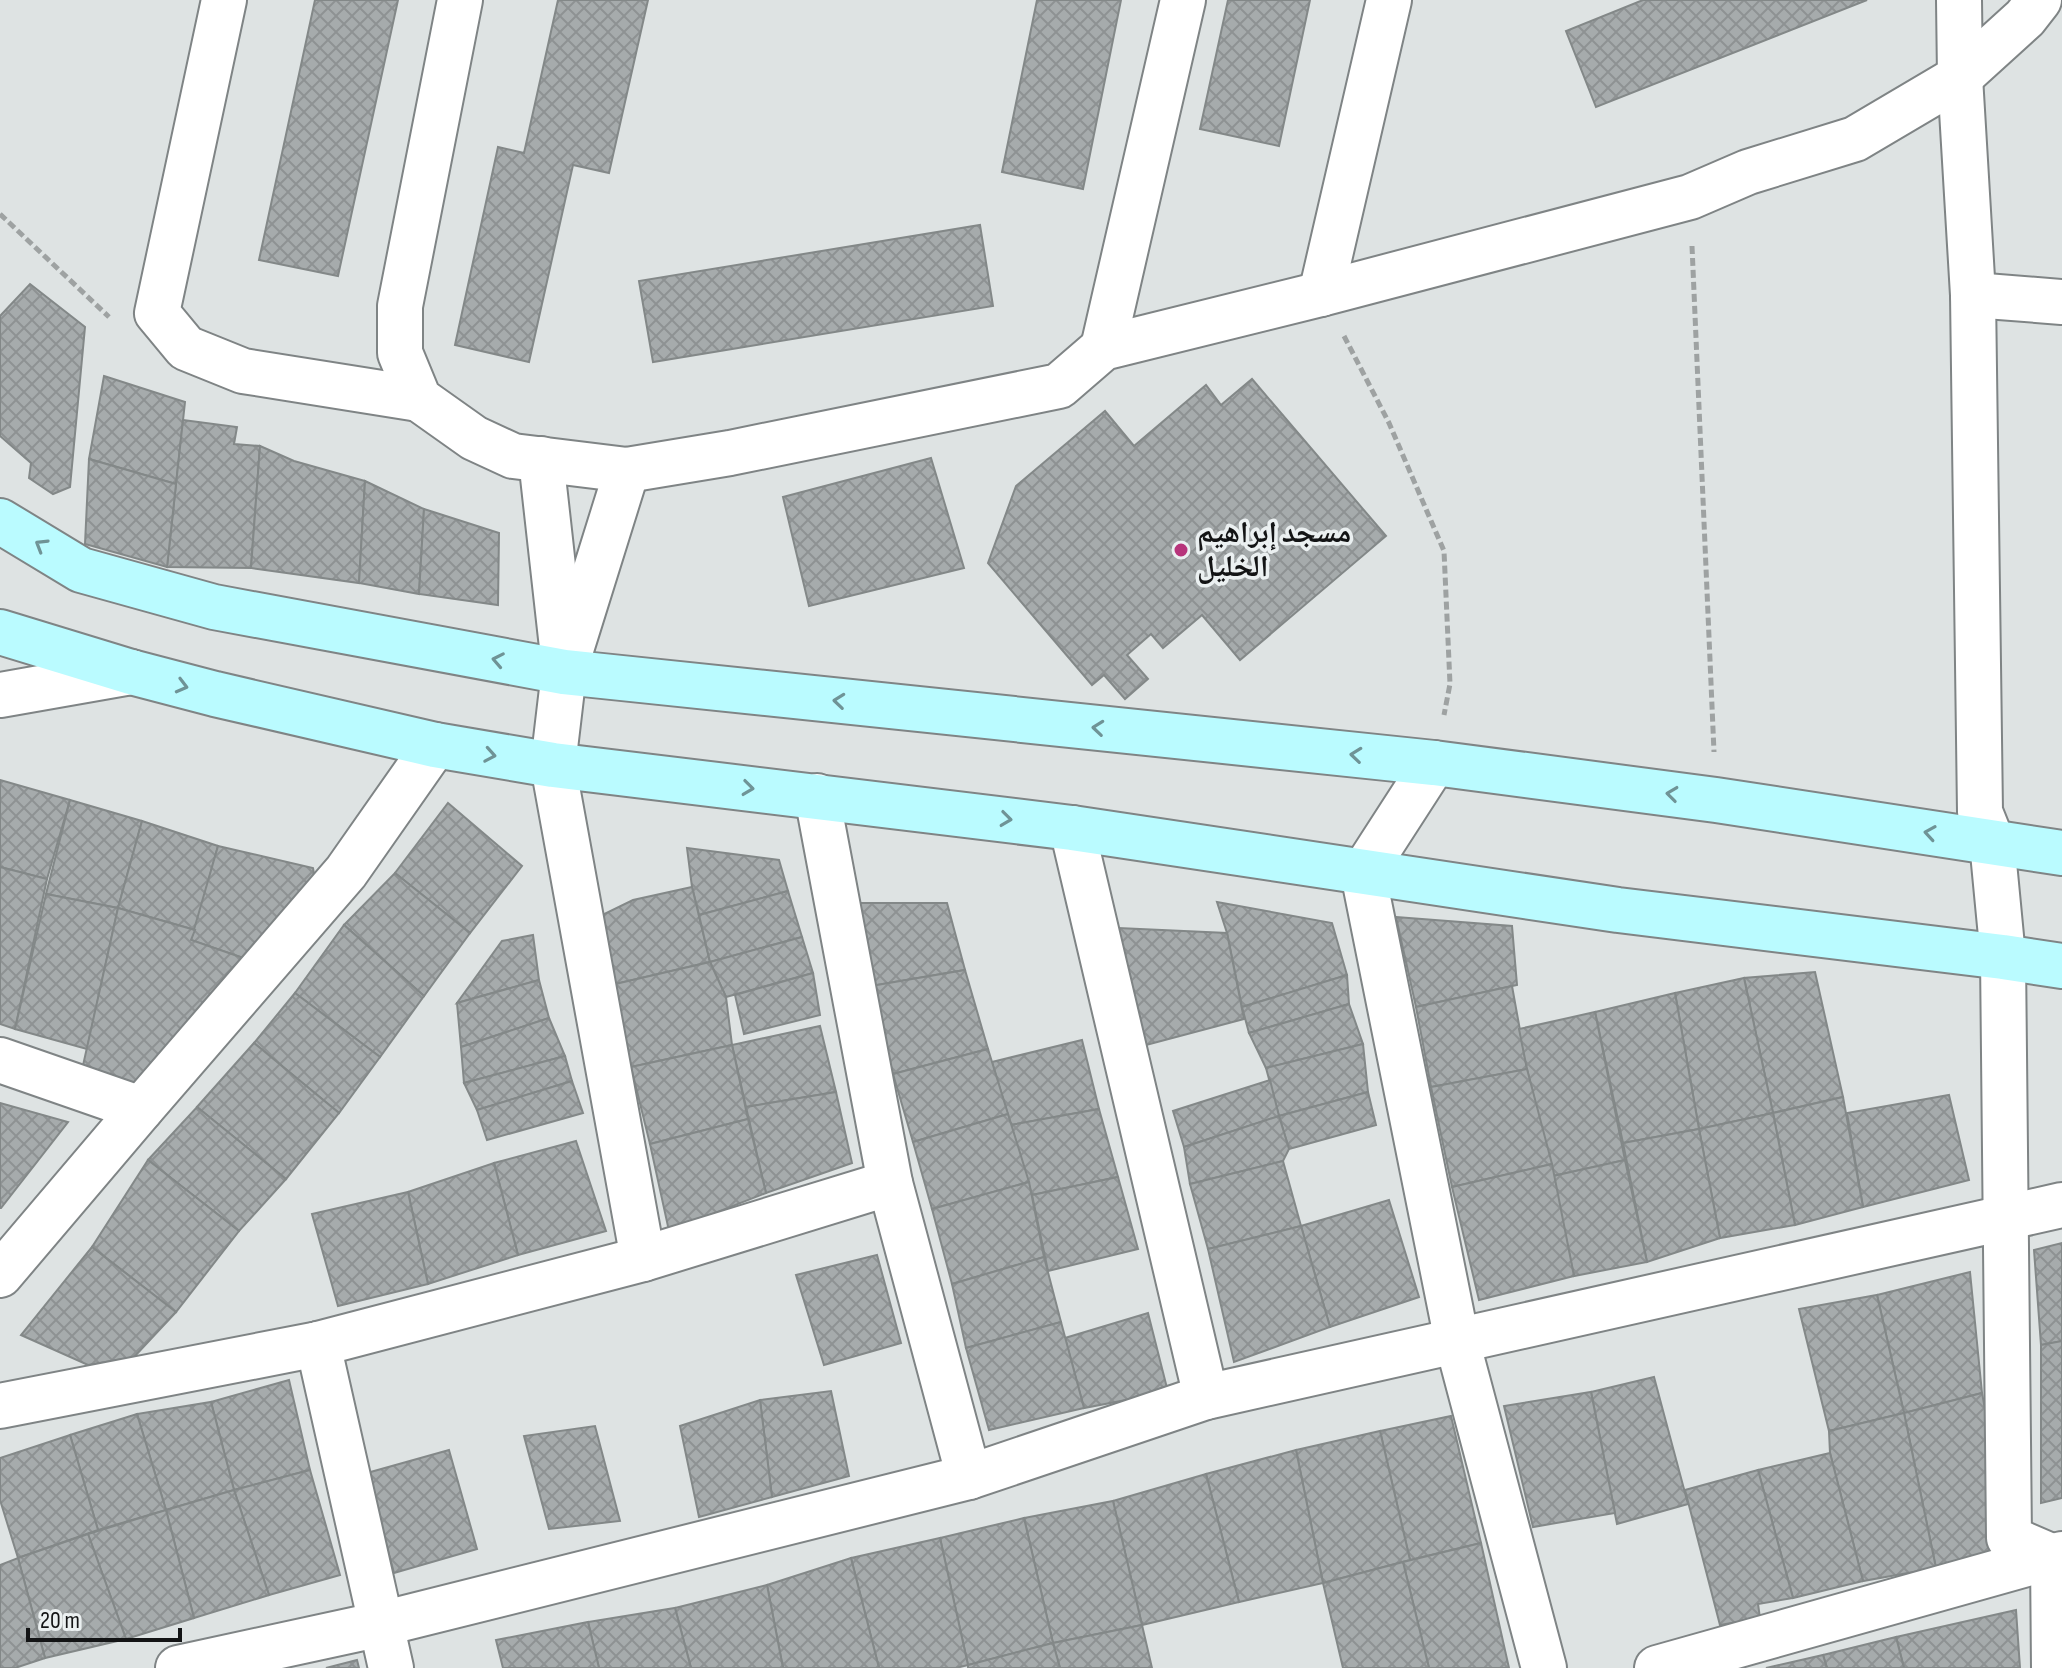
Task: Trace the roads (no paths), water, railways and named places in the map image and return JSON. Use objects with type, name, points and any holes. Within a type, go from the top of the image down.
[{"type":"main road","points":[[0,521],[81,570],[214,607],[564,672],[1434,763],[1716,800],[2062,853]]},
{"type":"main road","points":[[0,632],[215,694],[435,745],[553,765],[1072,828],[1618,910],[2062,966]]},
{"type":"street","points":[[224,0],[140,322],[186,348],[243,371],[419,399],[474,438],[513,456],[627,470],[730,453],[1059,386],[1103,348],[1690,197],[1748,172],[1855,139],[1960,77],[2025,18],[2039,0]]},
{"type":"street","points":[[419,399],[400,353],[400,306],[460,0]]},
{"type":"street","points":[[1103,348],[1183,0]]},
{"type":"street","points":[[1321,294],[1389,0]]},
{"type":"street","points":[[1959,0],[1960,77],[1973,295],[1980,812],[1992,842],[2003,957],[2009,1538],[2057,1556]]},
{"type":"street","points":[[1973,295],[2062,302]]},
{"type":"street","points":[[541,459],[564,672]]},
{"type":"street","points":[[627,470],[564,672],[553,765],[643,1259]]},
{"type":"street","points":[[0,695],[131,672]]},
{"type":"street","points":[[0,1275],[346,872],[435,745]]},
{"type":"street","points":[[1434,763],[1363,873],[1457,1341],[1544,1668]]},
{"type":"street","points":[[817,796],[890,1183],[969,1477]]},
{"type":"street","points":[[1072,828],[1206,1397]]},
{"type":"street","points":[[0,1060],[141,1109]]},
{"type":"street","points":[[0,1406],[318,1344],[643,1259],[890,1183]]},
{"type":"street","points":[[178,1668],[381,1624],[969,1477],[1206,1397],[2062,1205]]},
{"type":"street","points":[[318,1344],[391,1668]]},
{"type":"street","points":[[1657,1668],[2057,1556]]},
{"type":"street","points":[[2054,1668],[2057,1556]]},
{"type":"place","name":"مسجد إبراهيم الخليل","points":[[1181,550]]}]
